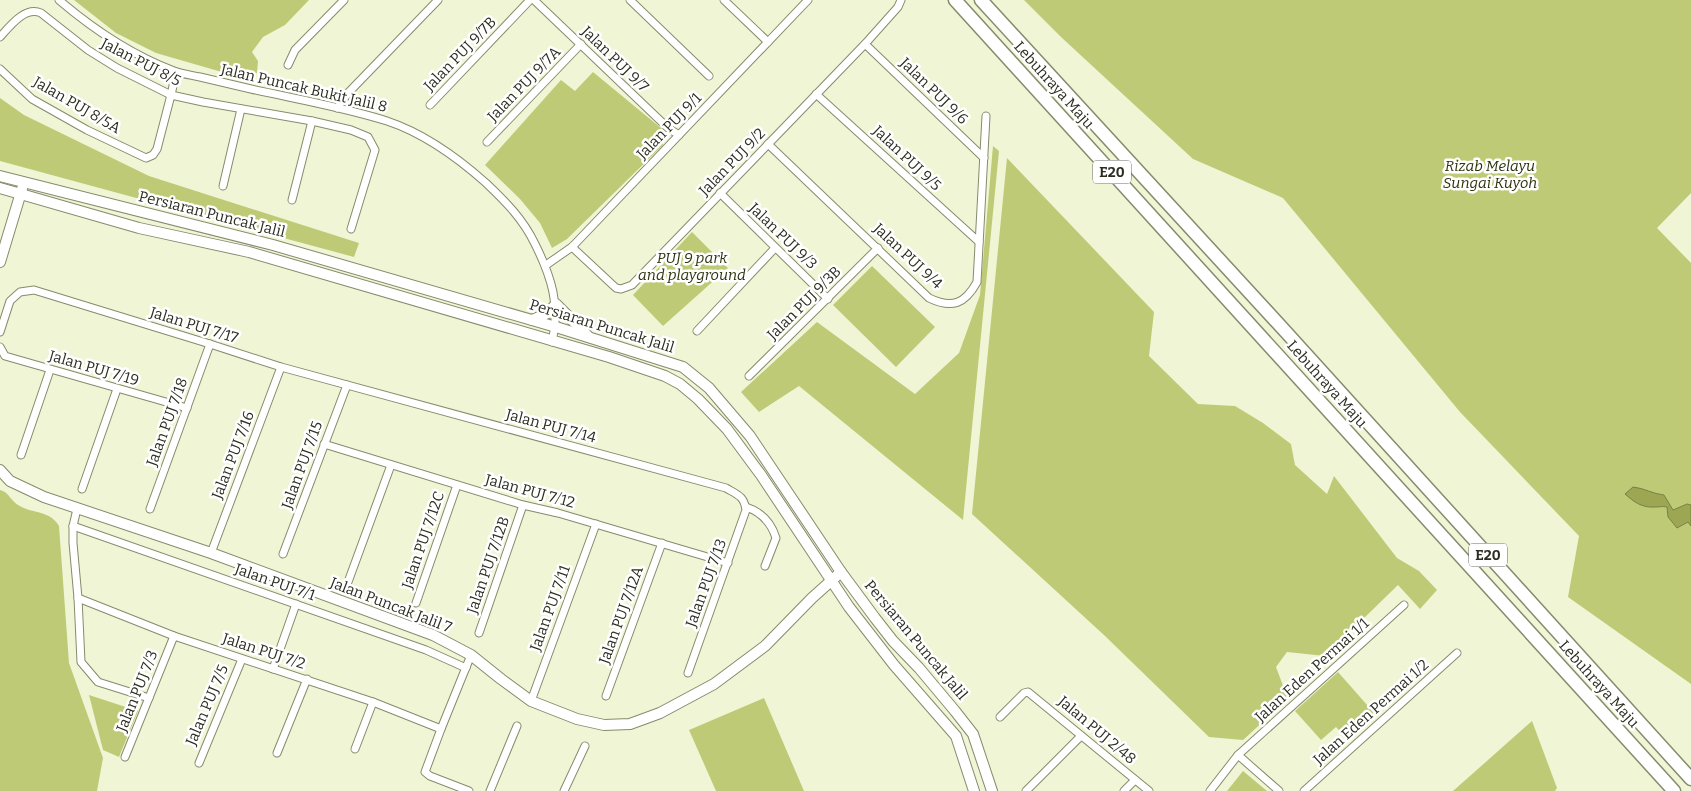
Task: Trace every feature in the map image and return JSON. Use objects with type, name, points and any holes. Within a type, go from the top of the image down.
[{"type":"highway","name":"Lebuhraya Maju","points":[[955,0],[1674,791]]},
{"type":"highway","name":"Lebuhraya Maju","points":[[981,0],[1292,338],[1691,779]]},
{"type":"main road","name":"Persiaran Puncak Jalil","points":[[0,176],[273,244],[556,327],[683,367],[709,388],[750,436],[841,572],[893,641],[925,675],[973,734],[992,791]]},
{"type":"main road","points":[[0,262],[24,183]]},
{"type":"main road","name":"Persiaran Puncak Jalil","points":[[0,188],[139,228],[249,252],[552,342],[609,357],[666,376],[680,384],[698,399],[727,429],[761,475],[843,600],[894,665],[956,736],[974,791]]},
{"type":"main road","points":[[532,320],[548,313],[556,304],[589,337]]},
{"type":"main road","name":"Jalan Puncak Jalil 7","points":[[0,470],[10,481],[44,497],[211,553],[434,635],[471,655],[531,701],[577,719],[604,725],[630,724],[660,713],[714,684],[765,646],[812,598],[841,572]]},
{"type":"main road","points":[[812,598],[819,581],[818,563]]},
{"type":"main road","points":[[812,598],[832,595],[843,600]]},
{"type":"street","name":"Jalan Puncak Bukit Jalil 8","points":[[59,0],[111,39],[139,56],[176,72],[337,108],[388,122],[426,140],[464,164],[510,206],[532,236],[546,265],[556,304],[556,327],[552,342]]},
{"type":"street","points":[[288,65],[295,50],[344,0]]},
{"type":"street","points":[[337,108],[349,92],[438,0]]},
{"type":"street","name":"Jalan PUJ 9/7B","points":[[430,105],[530,0]]},
{"type":"street","name":"Jalan PUJ 9/7","points":[[534,0],[668,128],[679,136]]},
{"type":"street","points":[[630,0],[709,76]]},
{"type":"street","points":[[724,0],[768,42]]},
{"type":"street","name":"Jalan PUJ 9/1","points":[[546,265],[572,247],[808,0]]},
{"type":"street","name":"Jalan PUJ 9/2","points":[[572,247],[611,284],[621,289],[632,285],[865,44],[898,8],[901,0]]},
{"type":"street","name":"Jalan PUJ 8/5","points":[[0,37],[20,17],[26,13],[37,11],[117,68],[171,95],[312,121],[351,130],[368,137],[375,150],[352,229]]},
{"type":"street","name":"Jalan PUJ 9/7A","points":[[487,142],[581,44]]},
{"type":"street","name":"Jalan PUJ 9/6","points":[[865,44],[984,158]]},
{"type":"street","name":"Jalan PUJ 8/5A","points":[[0,69],[32,98],[86,130],[146,158],[156,153],[171,95]]},
{"type":"street","points":[[171,95],[176,72]]},
{"type":"street","name":"Jalan PUJ 9/5","points":[[816,94],[979,242]]},
{"type":"street","points":[[223,186],[241,109]]},
{"type":"street","name":"Jalan PUJ 9/4","points":[[768,144],[929,298],[951,305],[964,299],[977,282],[986,116]]},
{"type":"street","points":[[292,200],[312,121]]},
{"type":"street","name":"Jalan PUJ 9/3","points":[[720,194],[828,299]]},
{"type":"street","points":[[697,331],[775,248]]},
{"type":"street","name":"Jalan PUJ 9/3B","points":[[749,376],[878,248]]},
{"type":"street","name":"Jalan PUJ 7/17","points":[[0,332],[10,301],[20,292],[34,290],[281,367],[346,385]]},
{"type":"street","name":"Jalan PUJ 7/18","points":[[150,509],[210,344]]},
{"type":"street","name":"Jalan PUJ 7/19","points":[[0,347],[4,356],[187,408]]},
{"type":"street","name":"Jalan PUJ 7/16","points":[[211,553],[281,367]]},
{"type":"street","points":[[21,455],[50,370]]},
{"type":"street","name":"Jalan PUJ 7/15","points":[[283,554],[346,385]]},
{"type":"street","name":"Jalan PUJ 7/14","points":[[346,385],[726,488],[739,495],[745,504],[765,518],[774,530],[776,538],[765,566]]},
{"type":"street","points":[[82,489],[117,389]]},
{"type":"street","name":"Jalan PUJ 7/12","points":[[324,444],[523,505],[596,524],[728,563]]},
{"type":"street","points":[[348,582],[391,465]]},
{"type":"street","name":"Jalan PUJ 7/12C","points":[[416,604],[457,485]]},
{"type":"street","name":"Jalan PUJ 7/13","points":[[688,673],[746,510],[745,504]]},
{"type":"street","name":"Jalan PUJ 7/12B","points":[[479,633],[523,505]]},
{"type":"street","points":[[77,509],[73,526],[73,543],[81,662],[98,682],[149,698]]},
{"type":"street","name":"Jalan PUJ 7/11","points":[[531,701],[596,524]]},
{"type":"street","name":"Jalan PUJ 7/1","points":[[73,526],[426,650],[466,668]]},
{"type":"street","name":"Jalan PUJ 7/12A","points":[[606,696],[662,543]]},
{"type":"street","name":"Jalan PUJ 7/2","points":[[78,598],[174,636],[373,702],[440,729]]},
{"type":"street","points":[[273,669],[296,604]]},
{"type":"street","name":"Jalan Eden Permai 1/1","points":[[1210,791],[1238,755],[1404,606]]},
{"type":"street","name":"Jalan PUJ 7/3","points":[[126,757],[174,636]]},
{"type":"street","name":"Jalan Eden Permai 1/2","points":[[1304,791],[1457,653]]},
{"type":"street","points":[[469,791],[427,775],[425,772],[440,729],[471,655]]},
{"type":"street","name":"Jalan PUJ 7/5","points":[[198,763],[242,658]]},
{"type":"street","points":[[277,753],[307,679]]},
{"type":"street","name":"Jalan PUJ 2/48","points":[[1000,717],[1026,692],[1030,693],[1149,791]]},
{"type":"street","points":[[355,750],[373,702]]},
{"type":"street","points":[[490,791],[517,726]]},
{"type":"street","points":[[1026,791],[1081,736]]},
{"type":"street","points":[[564,791],[585,746]]},
{"type":"street","points":[[1238,755],[1279,791]]},
{"type":"street","points":[[1124,791],[1135,780]]},
{"type":"green space","points":[[74,0],[309,0],[285,25],[263,37],[252,52],[258,61],[257,73],[246,79],[156,53],[116,33]]},
{"type":"green space","name":"Rizab Melayu Sungai Kuyoh","points":[[1024,0],[1691,0],[1691,193],[1657,228],[1691,263],[1691,684],[1568,597],[1579,536],[1460,412],[1283,198],[1193,159],[1061,37]]},
{"type":"green space","points":[[593,72],[661,128],[663,145],[567,239],[552,248],[540,223],[520,199],[485,165],[561,80],[575,91]]},
{"type":"green space","points":[[0,98],[24,115],[149,176],[359,243],[354,257],[0,161]]},
{"type":"green space","points":[[993,146],[999,151],[963,520],[799,386],[759,412],[741,392],[817,322],[915,394],[959,353],[980,295]]},
{"type":"green space","points":[[1007,158],[1154,312],[1149,356],[1198,404],[1235,406],[1263,423],[1291,444],[1295,465],[1327,494],[1334,476],[1397,558],[1419,571],[1437,590],[1420,609],[1398,585],[1325,656],[1287,652],[1276,667],[1288,699],[1243,740],[1209,737],[1105,636],[972,514]]},
{"type":"green space","name":"PUJ 9 park and playground","points":[[692,232],[728,268],[663,326],[633,295]]},
{"type":"green space","points":[[872,266],[935,327],[896,367],[833,305]]},
{"type":"green space","points":[[0,490],[5,492],[23,508],[51,517],[59,526],[69,663],[103,758],[97,791],[0,791]]},
{"type":"green space","points":[[1338,672],[1375,714],[1347,739],[1336,727],[1321,740],[1295,711]]},
{"type":"green space","points":[[89,695],[138,711],[119,757],[103,750]]},
{"type":"green space","points":[[764,698],[804,791],[716,791],[689,730]]},
{"type":"green space","points":[[1532,721],[1557,788],[1555,791],[1453,791]]},
{"type":"green space","points":[[1243,771],[1267,791],[1227,791]]},
{"type":"shaded area","points":[[1633,487],[1664,495],[1673,510],[1687,504],[1691,505],[1691,526],[1688,522],[1677,528],[1668,517],[1667,507],[1646,507],[1635,502],[1625,494]]}]
